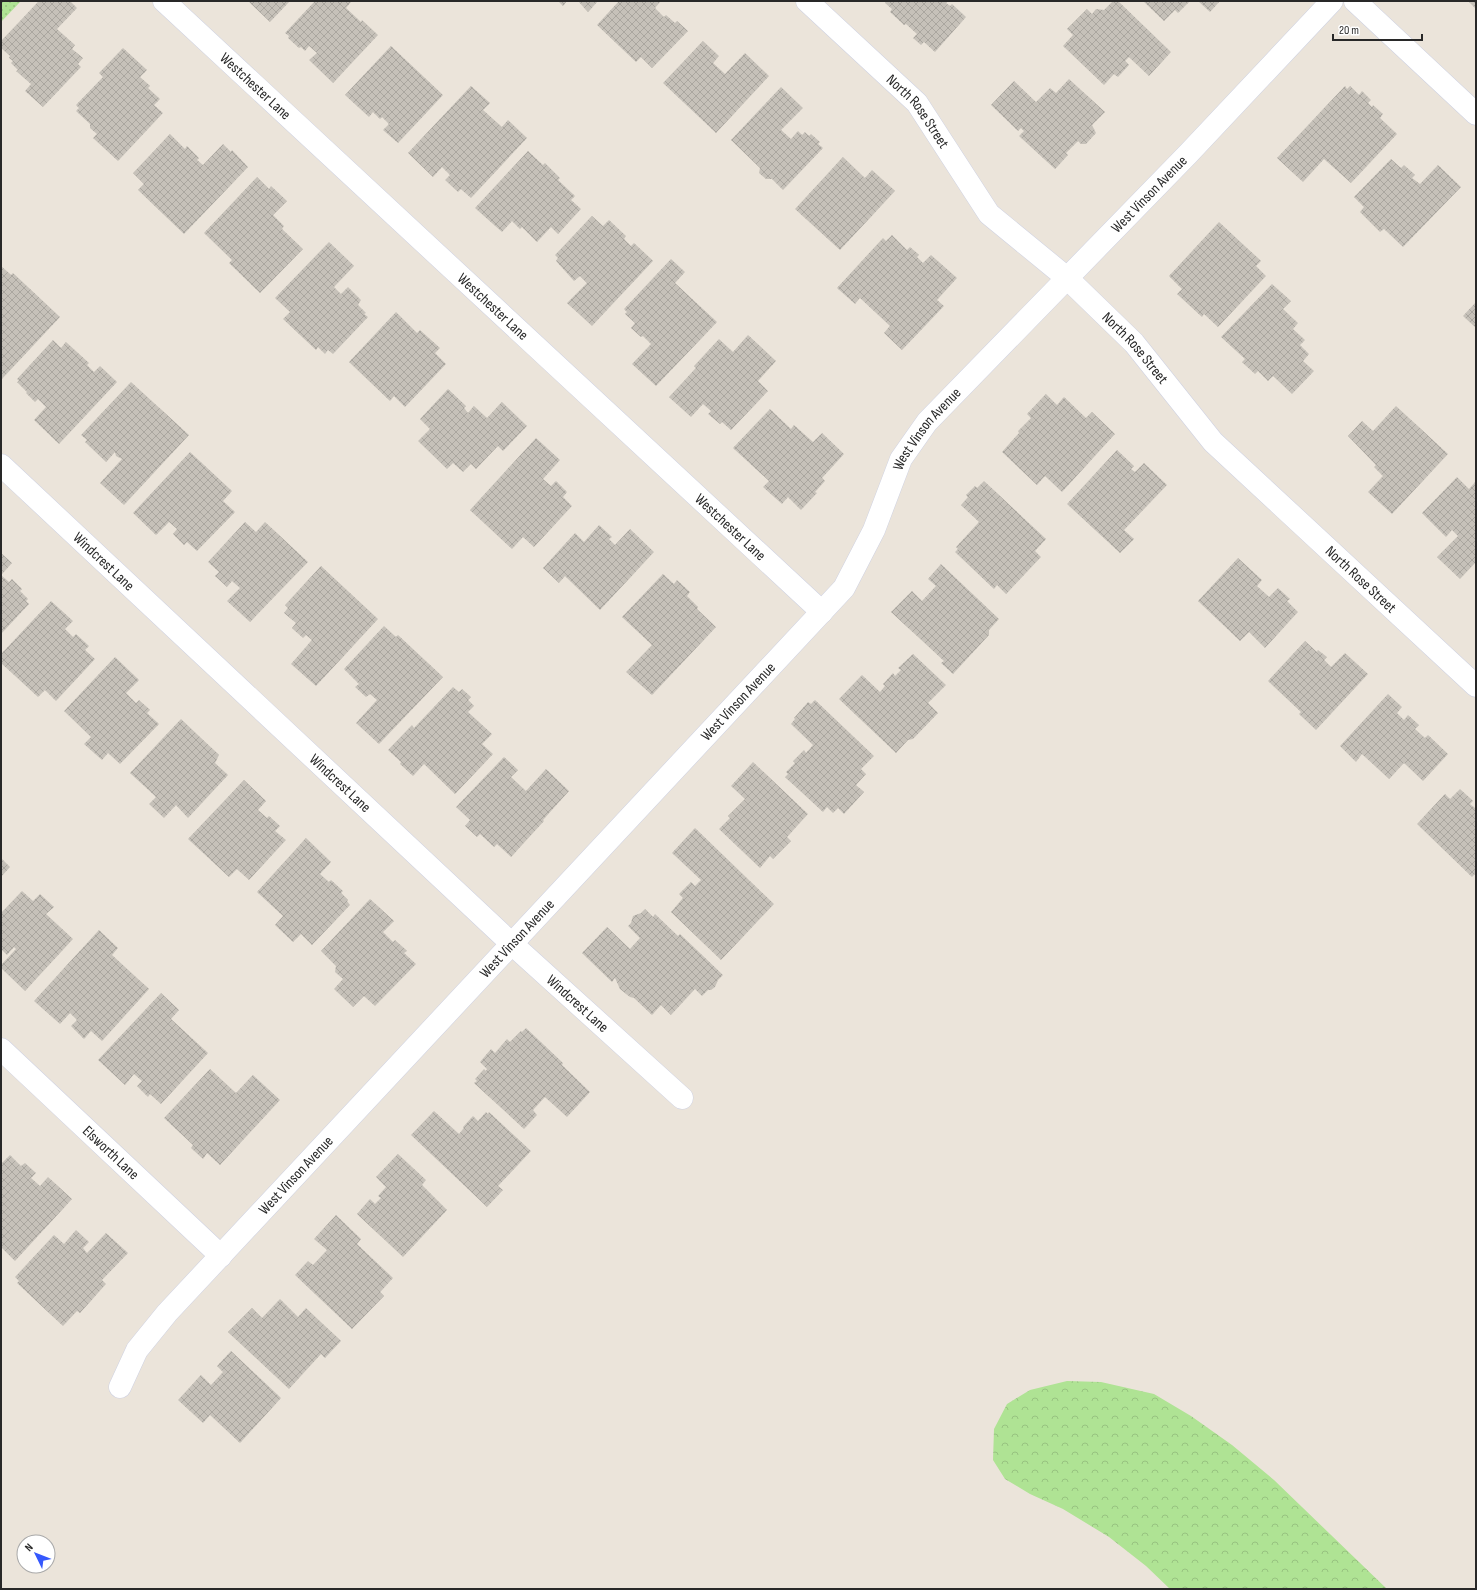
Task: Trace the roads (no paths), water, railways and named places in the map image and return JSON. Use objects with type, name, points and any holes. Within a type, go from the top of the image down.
[{"type":"street","name":"Westchester Lane","points":[[164,1],[822,612]]},
{"type":"street","name":"North Rose Street","points":[[806,1],[917,103],[989,214],[1067,278],[1134,343],[1213,442],[1476,686]]},
{"type":"street","name":"West Vinson Avenue","points":[[120,1387],[137,1350],[168,1313],[844,588],[874,530],[901,460],[926,422],[1188,154],[1332,1]]},
{"type":"street","points":[[1355,1],[1476,114]]},
{"type":"street","name":"Windcrest Lane","points":[[1,465],[512,944],[682,1098]]},
{"type":"street","name":"Elsworth Lane","points":[[1,1048],[221,1256]]}]
